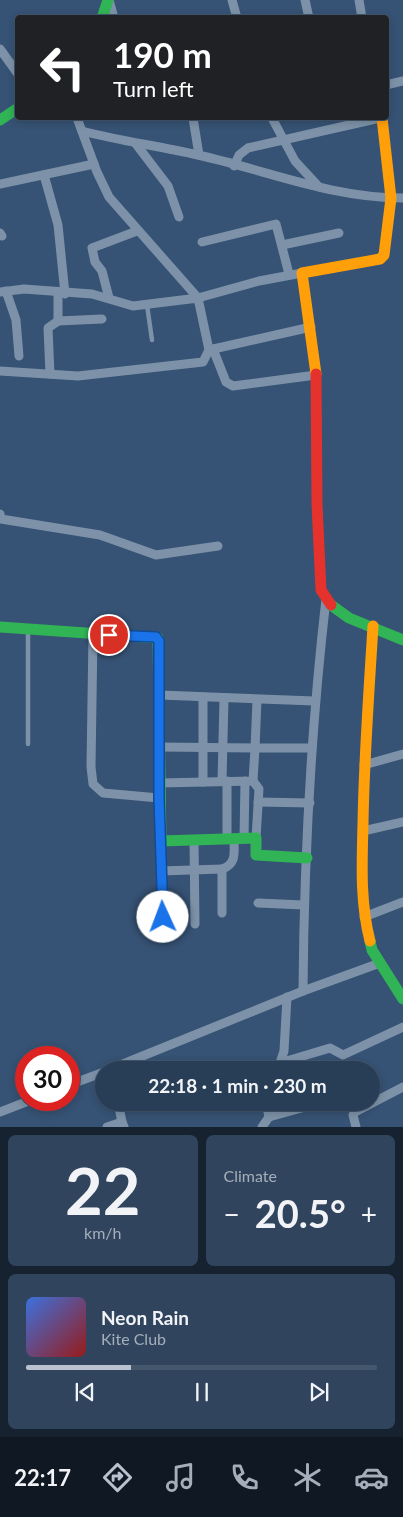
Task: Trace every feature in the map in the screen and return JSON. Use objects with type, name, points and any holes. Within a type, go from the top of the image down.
[{"type":"street","points":[[103,15],[108,0]]},
{"type":"street","points":[[108,0],[113,15]]},
{"type":"street","points":[[232,0],[236,15]]},
{"type":"street","points":[[305,0],[308,15]]},
{"type":"street","points":[[359,0],[362,15]]},
{"type":"street","points":[[0,49],[15,70]]},
{"type":"street","points":[[389,84],[403,80]]},
{"type":"street","points":[[0,120],[15,110]]},
{"type":"street","points":[[0,129],[15,120]]},
{"type":"street","points":[[77,120],[109,197],[198,298],[211,350],[226,382],[233,386],[316,376]]},
{"type":"street","points":[[193,120],[199,155]]},
{"type":"street","points":[[273,120],[282,140],[296,162],[319,187]]},
{"type":"street","points":[[234,166],[239,155],[248,148],[372,120]]},
{"type":"street","points":[[19,356],[16,320],[3,292],[24,289],[92,294],[133,306],[147,305],[198,298],[289,274],[380,259],[384,255],[397,198],[381,120]]},
{"type":"street","points":[[82,131],[136,144],[199,155],[234,166],[319,187],[397,198]]},
{"type":"street","points":[[136,144],[168,186],[179,217]]},
{"type":"street","points":[[0,184],[94,164]]},
{"type":"street","points":[[44,175],[58,225],[62,293],[58,321]]},
{"type":"street","points":[[202,242],[274,223],[277,225],[289,274]]},
{"type":"street","points":[[109,298],[102,271],[95,262],[92,248],[137,231]]},
{"type":"street","points":[[282,245],[339,233]]},
{"type":"street","points":[[302,273],[311,327],[316,376],[317,504],[321,590],[326,599],[350,618],[403,640]]},
{"type":"street","points":[[50,374],[48,328],[58,321],[102,319]]},
{"type":"street","points":[[0,371],[78,376],[203,362],[211,350],[311,327]]},
{"type":"street","points":[[0,514],[1,519],[100,535],[156,555],[218,546]]},
{"type":"street","points":[[303,991],[304,905],[314,701],[326,599]]},
{"type":"street","points":[[373,626],[364,765],[362,831],[364,917],[372,950],[403,999]]},
{"type":"street","points":[[0,627],[158,638],[160,695],[159,798],[163,917]]},
{"type":"street","points":[[93,634],[91,767],[93,784],[103,793],[159,798]]},
{"type":"street","points":[[160,695],[224,699],[314,701]]},
{"type":"street","points":[[203,698],[203,782]]},
{"type":"street","points":[[224,699],[222,748],[224,781],[240,839],[256,855],[307,858]]},
{"type":"street","points":[[162,871],[222,869],[234,860],[240,839],[255,748],[257,700]]},
{"type":"street","points":[[159,747],[312,748]]},
{"type":"street","points":[[364,765],[403,754]]},
{"type":"street","points":[[159,783],[249,781],[259,788],[258,802],[240,839]]},
{"type":"street","points":[[258,802],[310,802]]},
{"type":"street","points":[[362,831],[403,822]]},
{"type":"street","points":[[161,841],[240,839]]},
{"type":"street","points":[[194,840],[195,924]]},
{"type":"street","points":[[222,869],[222,913]]},
{"type":"street","points":[[364,917],[403,902]]},
{"type":"street","points":[[258,903],[304,905]]},
{"type":"street","points":[[131,1061],[287,997],[380,964]]},
{"type":"street","points":[[281,1061],[284,1051],[287,997]]},
{"type":"street","points":[[287,1061],[330,1048],[343,1055],[403,1027]]},
{"type":"street","points":[[80,1081],[95,1075]]},
{"type":"street","points":[[356,1127],[355,1112],[403,1087]]},
{"type":"street","points":[[0,1112],[15,1106]]},
{"type":"street","points":[[108,1127],[123,1125],[120,1111]]},
{"type":"street","points":[[268,1111],[269,1117]]},
{"type":"street","points":[[262,1127],[269,1117],[291,1111]]},
{"type":"lane","points":[[147,305],[152,340]]},
{"type":"lane","points":[[28,630],[28,744]]},
{"type":"traffic: fast","points":[[103,15],[108,0]]},
{"type":"traffic: fast","points":[[0,120],[15,110]]},
{"type":"traffic: fast","points":[[331,605],[349,618],[403,640]]},
{"type":"traffic: fast","points":[[0,627],[158,638],[161,841],[256,838],[256,855],[307,858]]},
{"type":"traffic: fast","points":[[370,941],[372,950],[403,999]]},
{"type":"traffic: slow","points":[[316,374],[302,273],[380,259],[384,255],[391,198],[382,120]]},
{"type":"traffic: slow","points":[[370,941],[363,897],[362,854],[373,626]]},
{"type":"traffic: jam","points":[[316,374],[317,504],[321,590],[331,605]]},
{"type":"route","points":[[109,635],[156,637],[159,641],[159,798],[163,917]]}]
